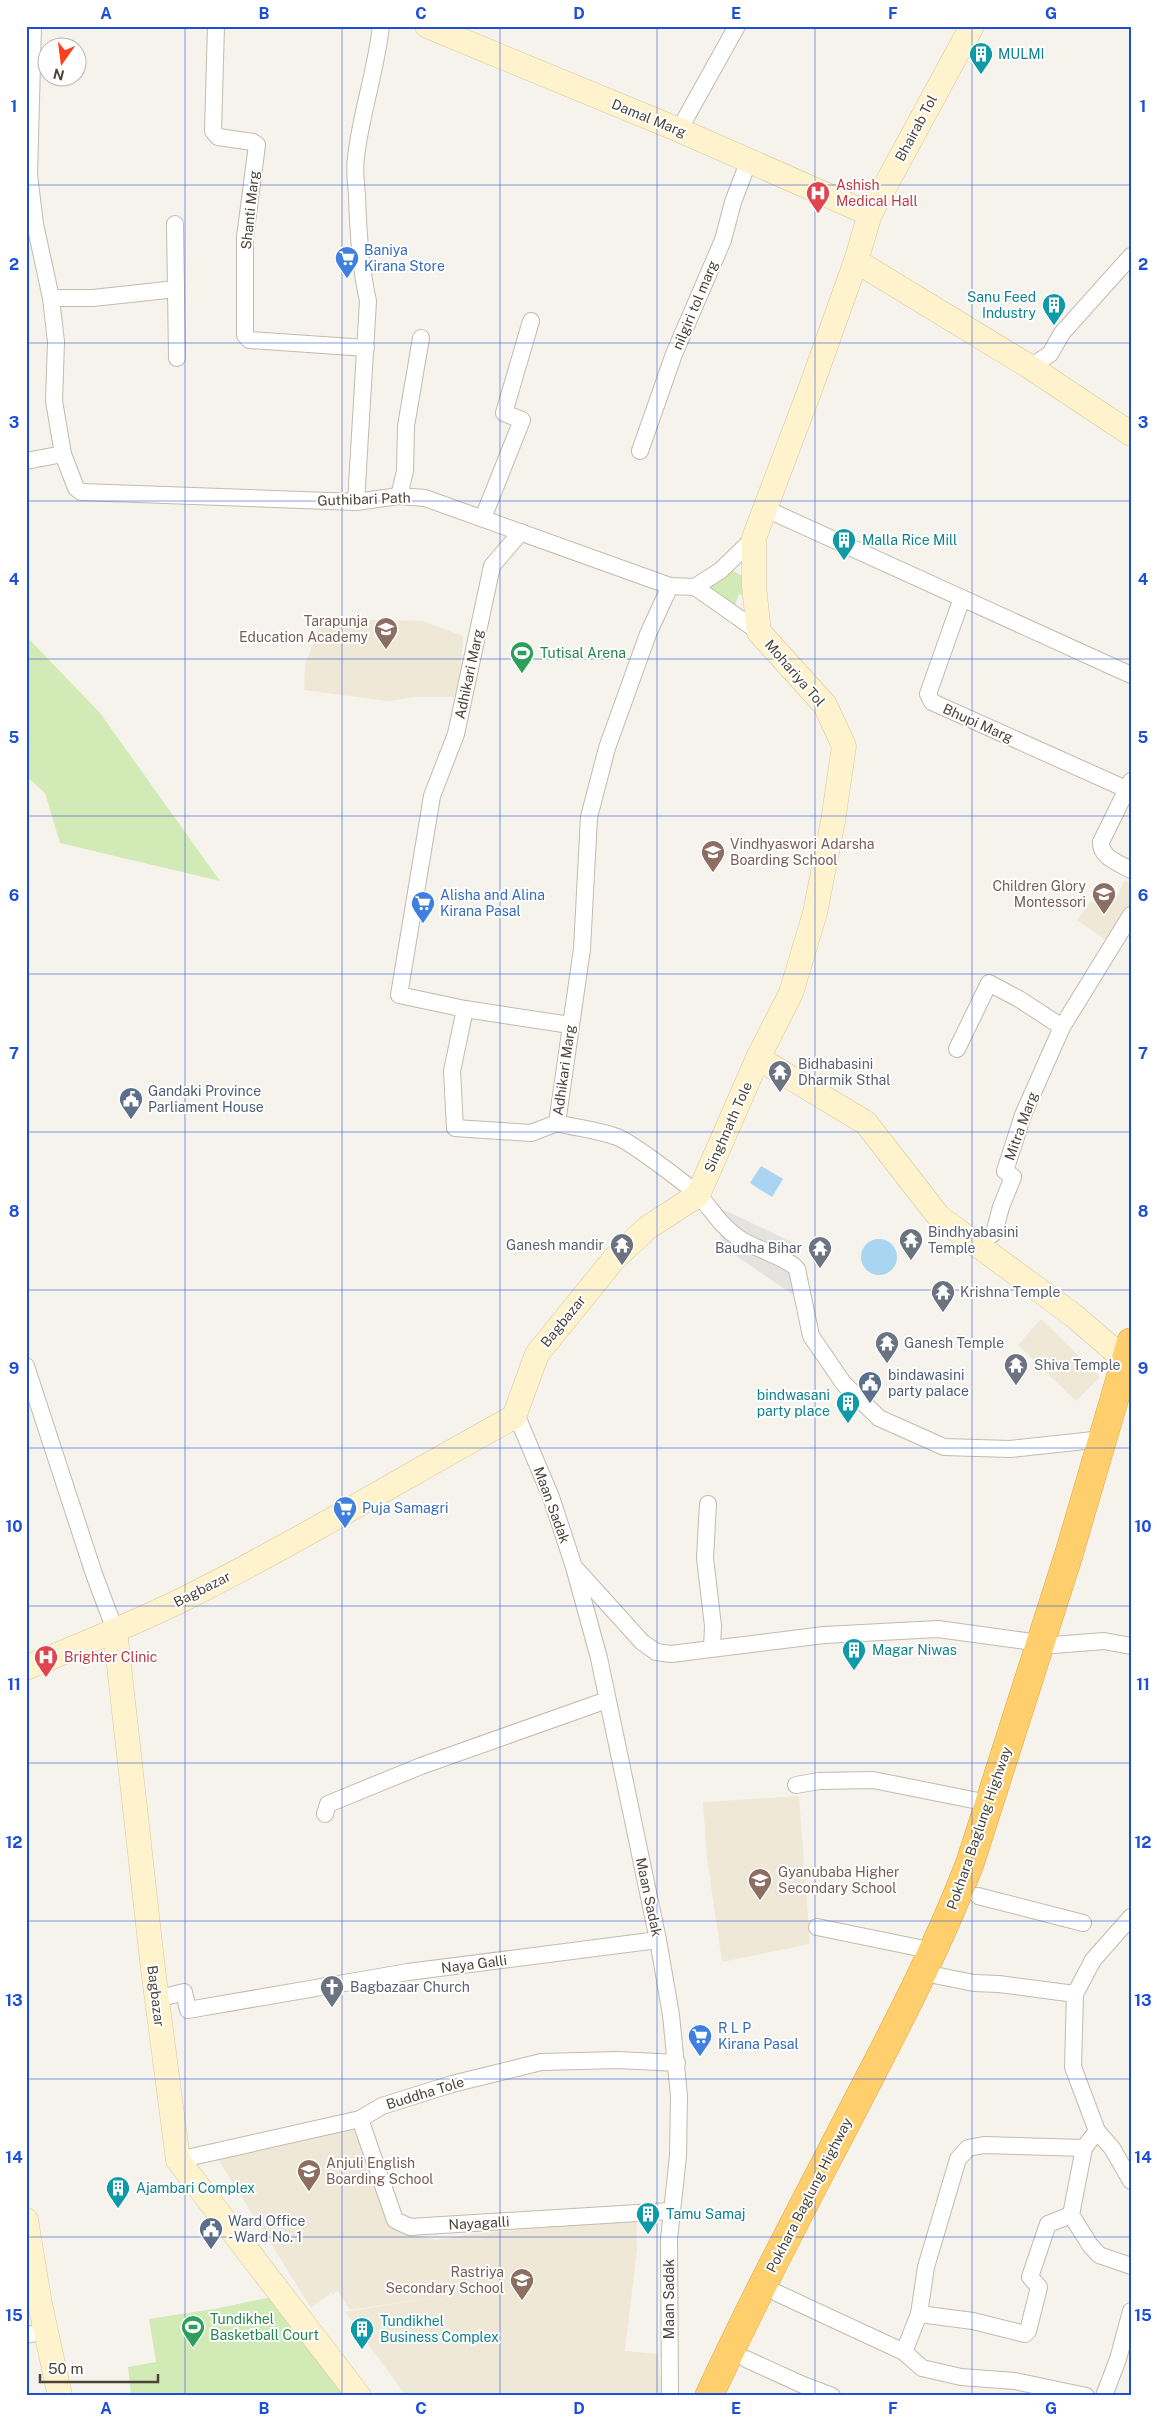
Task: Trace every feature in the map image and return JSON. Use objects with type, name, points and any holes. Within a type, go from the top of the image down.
[{"type":"highway","name":"Pokhara Baglung Highway","points":[[709,2396],[817,2178],[932,1967],[978,1896],[1103,1439],[1129,1355]]},
{"type":"highway","name":"Pokhara Baglung Highway","points":[[728,2396],[932,1967],[970,1863],[988,1803],[1047,1644],[1100,1512],[1131,1409]]},
{"type":"main road","name":"Damal Marg","points":[[426,26],[679,130],[870,214]]},
{"type":"main road","name":"Bhairab Tol","points":[[856,261],[870,214],[972,26]]},
{"type":"main road","points":[[856,261],[1030,367],[1131,434]]},
{"type":"main road","name":"Mohariya Tol","points":[[758,1058],[790,993],[815,913],[833,821],[844,746],[825,705],[759,632],[754,586],[754,538],[856,261]]},
{"type":"main road","points":[[758,1058],[866,1124],[939,1217],[1129,1355]]},
{"type":"main road","name":"Singhnath Tole","points":[[698,1195],[758,1058]]},
{"type":"main road","name":"Bagbazar","points":[[184,2168],[157,1999],[115,1630],[226,1578],[338,1518],[393,1484],[514,1417],[537,1354],[614,1259],[647,1228],[698,1195]]},
{"type":"main road","points":[[26,1668],[115,1630]]},
{"type":"main road","points":[[184,2168],[359,2396]]},
{"type":"main road","points":[[26,2220],[30,2267],[40,2304],[37,2333],[60,2396]]},
{"type":"street","points":[[26,461],[63,454],[54,401],[56,342],[51,298],[35,224],[29,175],[33,26]]},
{"type":"street","name":"Shanti Marg","points":[[216,26],[213,131],[218,137],[253,142],[256,145],[245,237],[245,335],[249,340],[366,348]]},
{"type":"street","points":[[356,502],[368,302],[362,276],[358,236],[355,159],[377,60],[381,26]]},
{"type":"street","points":[[679,130],[737,26]]},
{"type":"street","name":"nilgiri tol marg","points":[[640,451],[674,354],[723,240],[733,202],[749,160]]},
{"type":"street","points":[[175,224],[176,358]]},
{"type":"street","points":[[1030,367],[1050,354],[1062,333],[1131,256]]},
{"type":"street","points":[[51,298],[92,298],[176,290]]},
{"type":"street","points":[[483,518],[522,420],[504,413],[531,321]]},
{"type":"street","points":[[400,496],[404,472],[406,426],[421,338]]},
{"type":"street","name":"Guthibari Path","points":[[63,454],[76,488],[81,492],[356,502],[400,496],[425,498],[670,586],[695,587]]},
{"type":"street","points":[[764,508],[1131,675]]},
{"type":"street","name":"Adhikari Marg","points":[[521,532],[492,566],[456,734],[432,796],[399,995],[465,1009],[452,1071],[455,1128],[531,1133],[557,1124],[582,949],[589,817],[607,748],[648,634],[670,586]]},
{"type":"street","points":[[754,538],[721,570],[695,587],[759,632]]},
{"type":"street","name":"Bhupi Marg","points":[[962,598],[928,694],[928,699],[1128,785],[1101,842],[1101,849],[1105,855],[1131,870]]},
{"type":"street","points":[[957,1049],[989,983],[1019,998],[1062,1027],[1131,915]]},
{"type":"street","points":[[465,1009],[570,1025]]},
{"type":"street","name":"Mitra Marg","points":[[978,1244],[994,1232],[1001,1207],[1014,1177],[1005,1171],[1023,1115],[1062,1027]]},
{"type":"street","points":[[557,1124],[618,1137],[668,1171],[698,1195],[717,1221],[739,1238],[764,1252],[791,1262],[796,1269],[811,1336],[844,1384],[879,1418],[944,1446],[1010,1449],[1103,1439]]},
{"type":"street","points":[[26,1366],[94,1574],[115,1630]]},
{"type":"street","name":"Maan Sadak","points":[[514,1417],[519,1420],[551,1497],[574,1566],[599,1658],[658,1940],[677,2063],[680,2096],[678,2156],[670,2211],[668,2298],[670,2396]]},
{"type":"street","points":[[708,1504],[705,1558],[713,1626],[712,1648]]},
{"type":"street","points":[[574,1566],[642,1642],[656,1652],[671,1654],[824,1636],[938,1629],[1047,1644],[1104,1641],[1131,1646]]},
{"type":"street","points":[[325,1814],[328,1804],[422,1766],[607,1700]]},
{"type":"street","points":[[796,1785],[819,1781],[873,1780],[988,1803]]},
{"type":"street","points":[[978,1896],[1083,1923]]},
{"type":"street","points":[[1131,1917],[1093,1960],[1074,1994],[1073,2067],[1097,2131],[1112,2148],[1131,2181]]},
{"type":"street","points":[[817,1927],[932,1967],[1074,1994]]},
{"type":"street","name":"Naya Galli","points":[[157,1999],[184,1992],[188,2010],[408,1972],[658,1940]]},
{"type":"street","name":"Buddha Tole","points":[[184,2168],[360,2119],[382,2106],[443,2086],[541,2062],[618,2060],[677,2063]]},
{"type":"street","name":"Nayagalli","points":[[360,2119],[395,2220],[405,2225],[670,2211]]},
{"type":"street","points":[[1097,2131],[1084,2148],[1071,2214],[1090,2246],[1099,2255],[1131,2266]]},
{"type":"street","points":[[904,2352],[918,2314],[926,2267],[958,2159],[968,2148],[984,2145],[1084,2148]]},
{"type":"street","points":[[918,2314],[973,2321],[1025,2334],[1028,2330],[1038,2287],[1030,2277],[1048,2224],[1071,2214]]},
{"type":"street","points":[[777,2293],[904,2352],[922,2368],[961,2377],[1015,2381],[1086,2396]]},
{"type":"street","points":[[1104,2396],[1118,2359],[1131,2311]]},
{"type":"street","points":[[746,2359],[803,2386],[832,2396]]},
{"type":"shaded area","name":"Tarapunja Education Academy","points":[[362,620],[423,621],[463,636],[459,697],[415,697],[388,701],[304,690],[305,665],[319,628]]},
{"type":"shaded area","name":"Children Glory Montessori","points":[[1125,880],[1131,884],[1131,908],[1109,942],[1077,920],[1091,901],[1109,910]]},
{"type":"shaded area","points":[[716,1206],[796,1244],[793,1295],[725,1248],[717,1228]]},
{"type":"shaded area","points":[[1041,1319],[1100,1377],[1076,1401],[1018,1345]]},
{"type":"shaded area","name":"Gyanubaba Higher Secondary School","points":[[799,1796],[810,1944],[722,1962],[707,1858],[703,1802]]},
{"type":"shaded area","points":[[357,2127],[389,2227],[436,2240],[472,2234],[637,2219],[637,2249],[625,2351],[658,2354],[661,2396],[406,2396],[345,2312],[437,2297],[350,2310],[338,2291],[332,2295],[332,2292],[311,2308],[216,2156]]},
{"type":"green space","points":[[728,568],[747,579],[750,597],[739,594],[735,605],[709,586]]},
{"type":"green space","points":[[26,636],[100,713],[220,881],[60,843],[45,793],[26,776]]},
{"type":"green space","points":[[281,2295],[351,2396],[131,2396],[128,2367],[156,2362],[149,2319],[214,2309]]},
{"type":"water","points":[[761,1166],[783,1179],[772,1197],[750,1183]]},
{"type":"water","points":[[879,1239],[886,1240],[892,1244],[896,1250],[896,1264],[892,1270],[886,1274],[879,1275],[872,1274],[866,1270],[862,1264],[861,1257],[862,1250],[866,1244],[872,1240]]},
{"type":"place","name":"MULMI","points":[[981,75]]},
{"type":"place","name":"Ashish Medical Hall","points":[[818,214]]},
{"type":"place","name":"Baniya Kirana Store","points":[[347,279]]},
{"type":"place","name":"Sanu Feed Industry","points":[[1054,326]]},
{"type":"place","name":"Malla Rice Mill","points":[[844,561]]},
{"type":"place","name":"Tarapunja Education Academy","points":[[386,650]]},
{"type":"place","name":"Tutisal Arena","points":[[522,674]]},
{"type":"place","name":"Vindhyaswori Adarsha Boarding School","points":[[713,873]]},
{"type":"place","name":"Children Glory Montessori","points":[[1104,915]]},
{"type":"place","name":"Alisha and Alina Kirana Pasal","points":[[423,924]]},
{"type":"place","name":"Bidhabasini Dharmik Sthal","points":[[780,1093]]},
{"type":"place","name":"Gandaki Province Parliament House","points":[[131,1120]]},
{"type":"place","name":"Bindhyabasini Temple","points":[[911,1261]]},
{"type":"place","name":"Ganesh mandir","points":[[622,1266]]},
{"type":"place","name":"Baudha Bihar","points":[[820,1269]]},
{"type":"place","name":"Krishna Temple","points":[[943,1313]]},
{"type":"place","name":"Ganesh Temple","points":[[887,1364]]},
{"type":"place","name":"Shiva Temple","points":[[1016,1386]]},
{"type":"place","name":"bindawasini party palace","points":[[870,1404]]},
{"type":"place","name":"bindwasani party place","points":[[848,1424]]},
{"type":"place","name":"Puja Samagri","points":[[345,1529]]},
{"type":"place","name":"Magar Niwas","points":[[854,1671]]},
{"type":"place","name":"Brighter Clinic","points":[[46,1678]]},
{"type":"place","name":"Gyanubaba Higher Secondary School","points":[[760,1901]]},
{"type":"place","name":"Bagbazaar Church","points":[[332,2008]]},
{"type":"place","name":"R L P Kirana Pasal","points":[[700,2057]]},
{"type":"place","name":"Anjuli English Boarding School","points":[[309,2192]]},
{"type":"place","name":"Ajambari Complex","points":[[118,2209]]},
{"type":"place","name":"Tamu Samaj","points":[[648,2235]]},
{"type":"place","name":"Ward Office - Ward No. 1","points":[[211,2250]]},
{"type":"place","name":"Rastriya Secondary School","points":[[522,2301]]},
{"type":"place","name":"Tundikhel Basketball Court","points":[[193,2348]]},
{"type":"place","name":"Tundikhel Business Complex","points":[[362,2350]]}]
